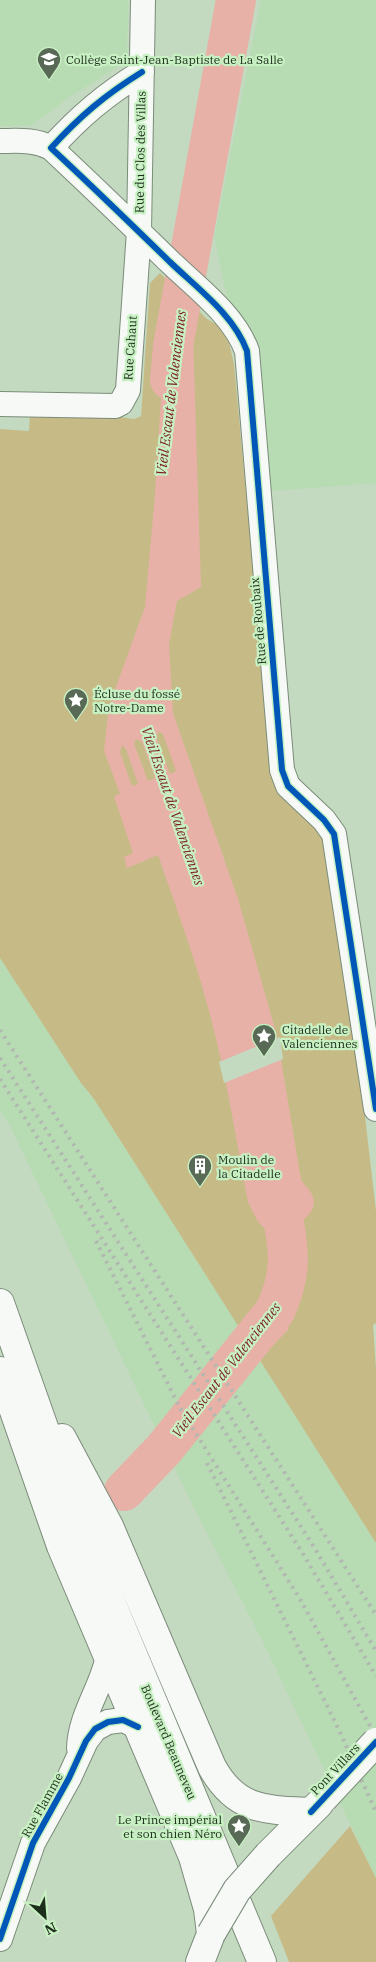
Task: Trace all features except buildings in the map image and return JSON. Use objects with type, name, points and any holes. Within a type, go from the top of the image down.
[{"type":"main road","name":"Boulevard Beauneveu","points":[[0,1303],[6,1366],[77,1522],[262,1962]]},
{"type":"main road","points":[[6,1366],[50,1516],[193,1857],[219,1945]]},
{"type":"main road","points":[[6,1366],[106,1521],[217,1777],[228,1791],[246,1803],[266,1810],[317,1806]]},
{"type":"main road","name":"Pont Villars","points":[[200,1962],[219,1945],[237,1890],[272,1857],[376,1742]]},
{"type":"street","name":"Rue du Clos des Villas","points":[[139,231],[143,0]]},
{"type":"street","name":"Rue du Clos des Villas","points":[[51,148],[88,110],[111,91],[142,72]]},
{"type":"street","name":"Rue du Clos des Villas","points":[[0,142],[40,142],[51,148],[139,231]]},
{"type":"street","name":"Rue de Roubaix","points":[[139,231],[222,313],[239,334],[247,352],[282,770],[288,786],[328,824],[334,834],[376,1109]]},
{"type":"street","name":"Rue Cahaut","points":[[0,404],[115,406],[121,403],[128,390],[139,231]]},
{"type":"street","name":"Rue Flamme","points":[[78,1760],[81,1728],[108,1657]]},
{"type":"street","name":"Rue Flamme","points":[[0,1939],[33,1843],[78,1760],[86,1741],[102,1725],[115,1720],[122,1720],[138,1727]]},
{"type":"shaded area","name":"Collège Saint-Jean-Baptiste de La Salle","points":[[0,0],[128,0],[127,61],[68,98],[32,125],[0,126]]},
{"type":"shaded area","points":[[261,0],[376,0],[376,483],[270,491],[214,237]]},
{"type":"shaded area","points":[[160,273],[207,319],[218,325],[229,343],[234,364],[273,782],[325,839],[354,1022],[376,1211],[376,1323],[373,1325],[376,1368],[376,1543],[94,1099],[81,1083],[0,958],[0,429],[29,431],[30,414],[112,416],[134,419],[141,416],[150,283]]},
{"type":"shaded area","points":[[0,958],[81,1083],[94,1099],[376,1543],[376,1878],[263,1642],[191,1502],[10,1126],[0,1111]]},
{"type":"shaded area","points":[[350,1826],[376,1878],[376,1962],[289,1962],[271,1916]]},
{"type":"water","points":[[187,299],[192,305],[187,319],[193,335],[201,587],[177,601],[169,644],[173,713],[238,899],[277,1036],[301,1180],[311,1193],[314,1203],[313,1208],[306,1217],[297,1225],[287,1230],[288,1253],[296,1252],[288,1330],[259,1359],[239,1328],[273,1286],[271,1258],[280,1254],[278,1231],[267,1232],[257,1220],[248,1202],[221,1058],[204,991],[158,855],[127,868],[124,857],[133,853],[114,796],[120,794],[104,751],[109,706],[145,607],[155,494],[164,353],[181,318]],"holes":[[[159,731],[163,734],[176,771],[170,774],[156,737]],[[136,739],[142,742],[155,778],[148,781],[134,744]],[[122,745],[126,749],[138,784],[132,786],[120,752]]]},
{"type":"pier","points":[[280,1037],[283,1059],[224,1083],[219,1062]]},
{"type":"waterway","name":"Vieil Escaut de Valenciennes","points":[[170,380],[173,346],[236,0]]},
{"type":"waterway","name":"Vieil Escaut de Valenciennes","points":[[124,1491],[164,1449],[275,1311],[282,1294],[288,1264],[286,1236],[277,1189]]},
{"type":"railway","points":[[0,1030],[376,1615]]},
{"type":"railway","points":[[0,1058],[314,1547],[376,1651]]},
{"type":"railway","points":[[0,1079],[303,1554],[376,1676]]},
{"type":"railway","points":[[96,1241],[180,1408],[300,1599],[376,1737]]},
{"type":"railway","points":[[207,1463],[338,1728],[376,1812]]},
{"type":"railway","points":[[367,1731],[376,1753]]},
{"type":"cycle path","points":[[142,72],[116,89],[94,107],[51,148],[214,303],[233,326],[247,351],[282,770],[288,786],[324,820],[334,834],[376,1109]]},
{"type":"cycle path","points":[[0,1939],[33,1843],[69,1778],[86,1741],[95,1729],[108,1722],[123,1720],[138,1727]]},
{"type":"cycle path","points":[[311,1812],[376,1742]]},
{"type":"place","name":"Collège Saint-Jean-Baptiste de La Salle","points":[[49,80]]},
{"type":"place","name":"Écluse du fossé Notre-Dame","points":[[76,721]]},
{"type":"place","name":"Citadelle de Valenciennes","points":[[264,1057]]},
{"type":"place","name":"Moulin de la Citadelle","points":[[200,1187]]},
{"type":"place","name":"Le Prince impérial et son chien Néro","points":[[239,1847]]}]
